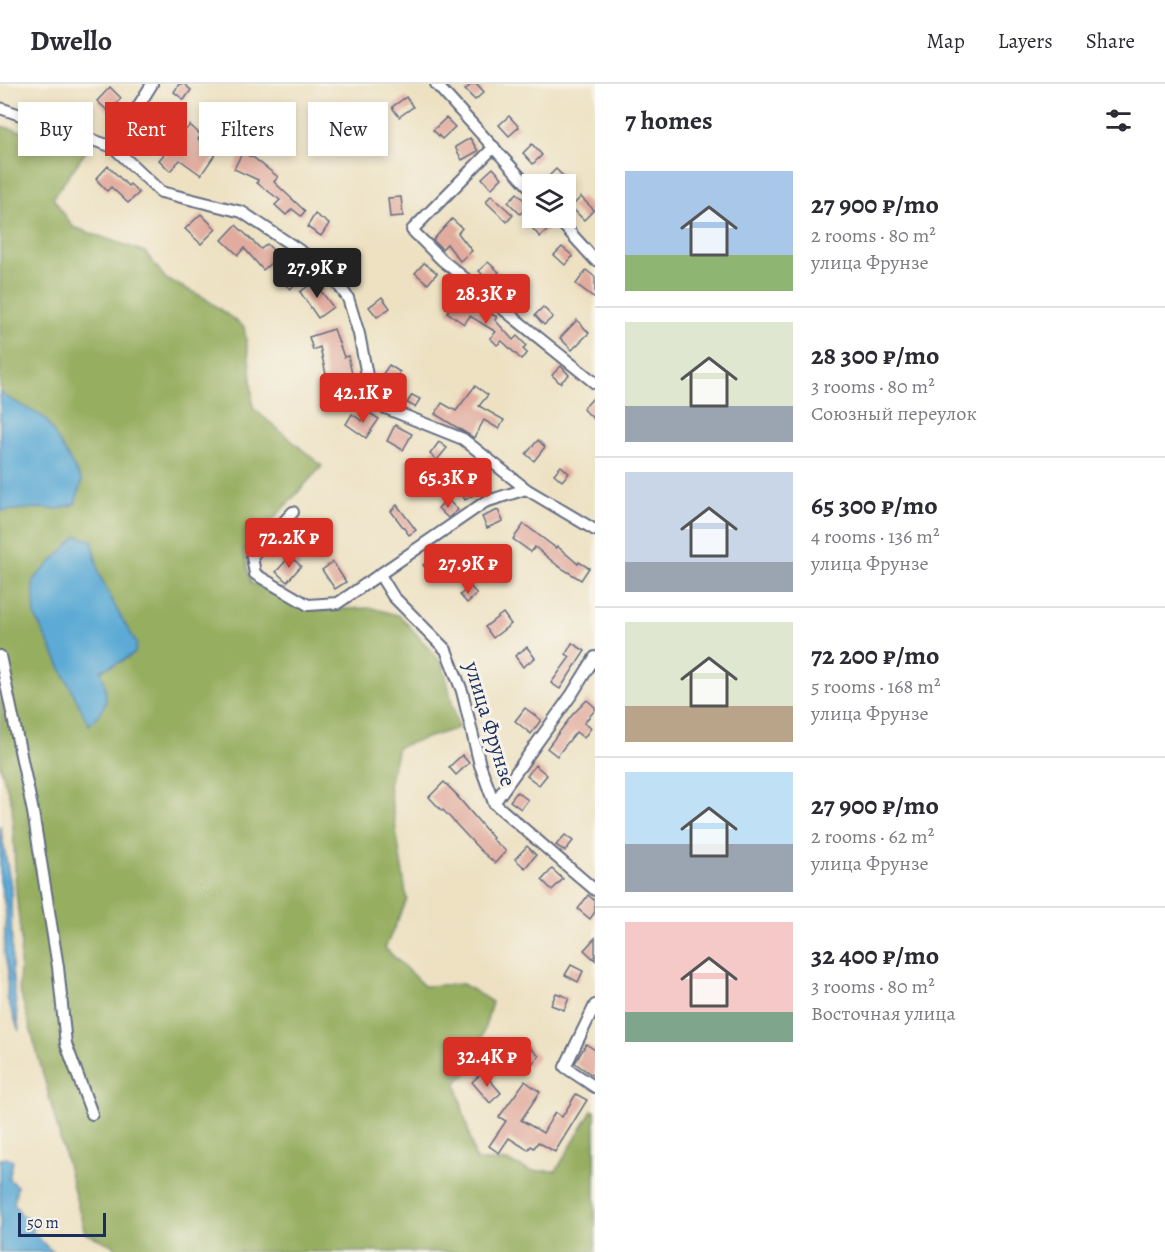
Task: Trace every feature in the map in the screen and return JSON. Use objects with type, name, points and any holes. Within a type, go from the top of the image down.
[{"type":"street","points":[[141,102],[152,84]]},
{"type":"street","points":[[435,84],[522,179]]},
{"type":"street","points":[[0,108],[105,144]]},
{"type":"street","points":[[494,147],[412,230],[442,260],[595,383]]},
{"type":"street","points":[[123,156],[161,192],[242,212],[326,268],[348,298],[360,334],[369,386],[383,407],[463,439],[525,489],[595,530]]},
{"type":"street","points":[[566,228],[595,260]]},
{"type":"street","points":[[293,512],[252,556],[255,574],[308,605],[338,603],[485,502],[525,489]]},
{"type":"street","name":"улица Фрунзе","points":[[380,575],[393,596],[447,650],[462,691],[480,765],[494,803]]},
{"type":"street","points":[[0,656],[33,812],[58,967],[66,1044],[92,1114]]},
{"type":"street","points":[[595,657],[572,694],[494,803],[595,890]]},
{"type":"street","points":[[595,1005],[565,1067],[595,1087]]},
{"type":"green space","points":[[0,126],[18,130],[18,156],[83,156],[53,198],[73,227],[145,252],[166,279],[203,297],[244,327],[253,408],[322,466],[244,551],[251,583],[322,610],[372,608],[400,616],[443,664],[458,728],[398,747],[389,785],[407,900],[385,948],[424,986],[463,984],[492,1002],[474,1066],[456,1083],[476,1161],[507,1161],[530,1171],[556,1171],[592,1111],[595,1111],[595,1252],[117,1252],[115,1246],[85,1233],[19,988],[21,940],[12,804],[0,766]]},
{"type":"water","points":[[0,391],[3,395],[45,418],[82,481],[75,504],[59,509],[35,508],[3,511],[0,509]]},
{"type":"water","points":[[77,536],[92,540],[99,574],[137,644],[135,653],[101,670],[106,700],[101,711],[89,725],[35,616],[33,580]]},
{"type":"water","points":[[0,825],[11,886],[12,971],[19,1031],[7,998],[8,971],[4,952],[6,911],[0,880]]},
{"type":"water","points":[[9,1158],[13,1161],[9,1179],[17,1186],[14,1204],[22,1215],[35,1224],[32,1232],[55,1252],[0,1252],[0,1159]]},
{"type":"building","points":[[179,84],[184,84],[191,90],[184,100],[174,92]]},
{"type":"building","points":[[472,84],[477,84],[484,92],[475,100],[465,90]]},
{"type":"building","points":[[110,87],[121,98],[118,102],[105,102],[105,108],[97,101]]},
{"type":"building","points":[[406,97],[413,107],[399,117],[392,107]]},
{"type":"building","points":[[509,116],[519,127],[509,136],[499,125]]},
{"type":"building","points":[[446,118],[455,127],[442,139],[433,130]]},
{"type":"building","points":[[190,125],[199,133],[199,156],[214,156],[201,175],[180,160],[170,171],[159,160],[163,156],[187,156],[187,128]]},
{"type":"building","points":[[470,138],[478,151],[462,160],[455,147]]},
{"type":"building","points":[[532,144],[542,155],[533,164],[523,153]]},
{"type":"building","points":[[240,156],[254,158],[278,177],[274,182],[305,211],[301,216],[292,209],[286,215],[275,205],[280,200],[257,183],[258,180],[234,169]]},
{"type":"building","points":[[108,166],[128,186],[130,184],[139,193],[128,203],[111,187],[107,191],[96,179]]},
{"type":"building","points":[[493,168],[502,178],[491,189],[482,178]]},
{"type":"building","points":[[556,169],[561,174],[551,174]]},
{"type":"building","points":[[517,193],[522,198],[522,212],[520,214],[508,202]]},
{"type":"building","points":[[491,195],[513,215],[507,222],[486,202]]},
{"type":"building","points":[[401,197],[403,216],[390,217],[388,198]]},
{"type":"building","points":[[581,197],[594,210],[584,220],[576,212],[576,202]]},
{"type":"building","points":[[201,214],[216,229],[201,244],[185,229]]},
{"type":"building","points":[[315,214],[329,224],[321,236],[307,227]]},
{"type":"building","points":[[452,219],[462,228],[458,233],[472,251],[460,261],[447,244],[442,249],[433,240]]},
{"type":"building","points":[[236,225],[261,249],[267,244],[279,256],[263,270],[244,248],[238,255],[222,240]]},
{"type":"building","points":[[532,228],[548,228],[549,229],[540,237]]},
{"type":"building","points":[[562,247],[573,256],[565,265],[554,255]]},
{"type":"building","points":[[488,262],[499,272],[490,282],[479,271]]},
{"type":"building","points":[[424,263],[437,273],[428,284],[415,273]]},
{"type":"building","points":[[586,270],[595,277],[595,298],[576,284]]},
{"type":"building","points":[[292,271],[300,280],[290,289],[281,280]]},
{"type":"building","points":[[317,280],[324,289],[321,291],[333,307],[318,318],[300,292]]},
{"type":"building","points":[[516,288],[525,297],[516,307],[506,298]]},
{"type":"building","points":[[460,295],[486,315],[488,312],[497,317],[495,320],[513,340],[517,336],[526,345],[523,349],[527,353],[521,359],[502,341],[497,345],[490,338],[496,332],[470,316],[464,324],[447,312]]},
{"type":"building","points":[[382,297],[390,308],[377,317],[369,307]]},
{"type":"building","points":[[543,307],[553,317],[544,325],[535,315]]},
{"type":"building","points":[[577,320],[589,333],[572,350],[560,338]]},
{"type":"building","points":[[334,329],[344,357],[348,356],[352,374],[327,379],[320,347],[313,350],[309,337]]},
{"type":"building","points":[[389,365],[400,372],[389,388],[378,381]]},
{"type":"building","points":[[561,366],[569,375],[560,383],[552,375]]},
{"type":"building","points":[[475,386],[488,395],[479,406],[504,420],[499,429],[484,420],[474,438],[435,414],[442,403],[456,411]]},
{"type":"building","points":[[412,395],[420,399],[415,407],[407,403]]},
{"type":"building","points":[[595,396],[595,420],[583,409]]},
{"type":"building","points":[[368,412],[379,419],[366,438],[346,424],[352,414],[362,421]]},
{"type":"building","points":[[395,425],[412,434],[403,450],[387,441]]},
{"type":"building","points":[[538,440],[545,447],[534,461],[526,454]]},
{"type":"building","points":[[439,442],[447,448],[437,460],[430,454]]},
{"type":"building","points":[[561,466],[569,473],[562,481],[554,474]]},
{"type":"building","points":[[468,483],[475,494],[465,500],[459,488]]},
{"type":"building","points":[[447,499],[458,510],[448,518],[438,508]]},
{"type":"building","points":[[397,505],[416,530],[409,535],[391,511]]},
{"type":"building","points":[[498,510],[503,521],[487,528],[482,517]]},
{"type":"building","points":[[524,524],[556,548],[557,546],[578,564],[579,562],[589,568],[581,580],[558,566],[535,547],[531,552],[513,539]]},
{"type":"building","points":[[290,556],[301,566],[287,582],[276,572]]},
{"type":"building","points":[[432,557],[443,569],[434,577],[423,565]]},
{"type":"building","points":[[333,562],[346,582],[335,589],[322,570]]},
{"type":"building","points":[[470,586],[477,594],[467,603],[460,595]]},
{"type":"building","points":[[503,613],[511,624],[493,638],[485,627]]},
{"type":"building","points":[[572,643],[585,651],[560,689],[551,683],[570,657],[566,654]]},
{"type":"building","points":[[527,647],[535,658],[523,667],[515,656]]},
{"type":"building","points":[[587,700],[595,707],[584,723],[591,728],[584,738],[576,732],[557,756],[547,748]]},
{"type":"building","points":[[525,708],[541,720],[531,734],[515,721]]},
{"type":"building","points":[[462,755],[469,763],[456,775],[449,767]]},
{"type":"building","points":[[535,765],[547,775],[539,785],[527,776]]},
{"type":"building","points":[[444,782],[492,839],[506,851],[495,863],[429,797]]},
{"type":"building","points":[[517,792],[528,800],[521,809],[510,801]]},
{"type":"building","points":[[565,835],[573,841],[565,851],[556,845]]},
{"type":"building","points":[[527,846],[536,855],[525,868],[515,859]]},
{"type":"building","points":[[552,869],[563,879],[552,890],[542,880]]},
{"type":"building","points":[[588,895],[595,901],[595,912],[590,919],[578,909]]},
{"type":"building","points":[[595,938],[595,960],[584,950]]},
{"type":"building","points":[[571,965],[583,971],[578,982],[565,975]]},
{"type":"building","points":[[556,993],[569,998],[564,1010],[551,1005]]},
{"type":"building","points":[[525,1043],[539,1056],[529,1067],[514,1054]]},
{"type":"building","points":[[586,1044],[595,1050],[595,1077],[575,1063]]},
{"type":"building","points":[[483,1072],[501,1093],[490,1103],[472,1082]]},
{"type":"building","points":[[525,1081],[540,1092],[521,1120],[543,1133],[555,1112],[562,1117],[576,1094],[587,1100],[555,1152],[538,1142],[534,1148],[531,1146],[528,1150],[509,1138],[499,1153],[489,1146],[506,1121],[499,1117]]}]
